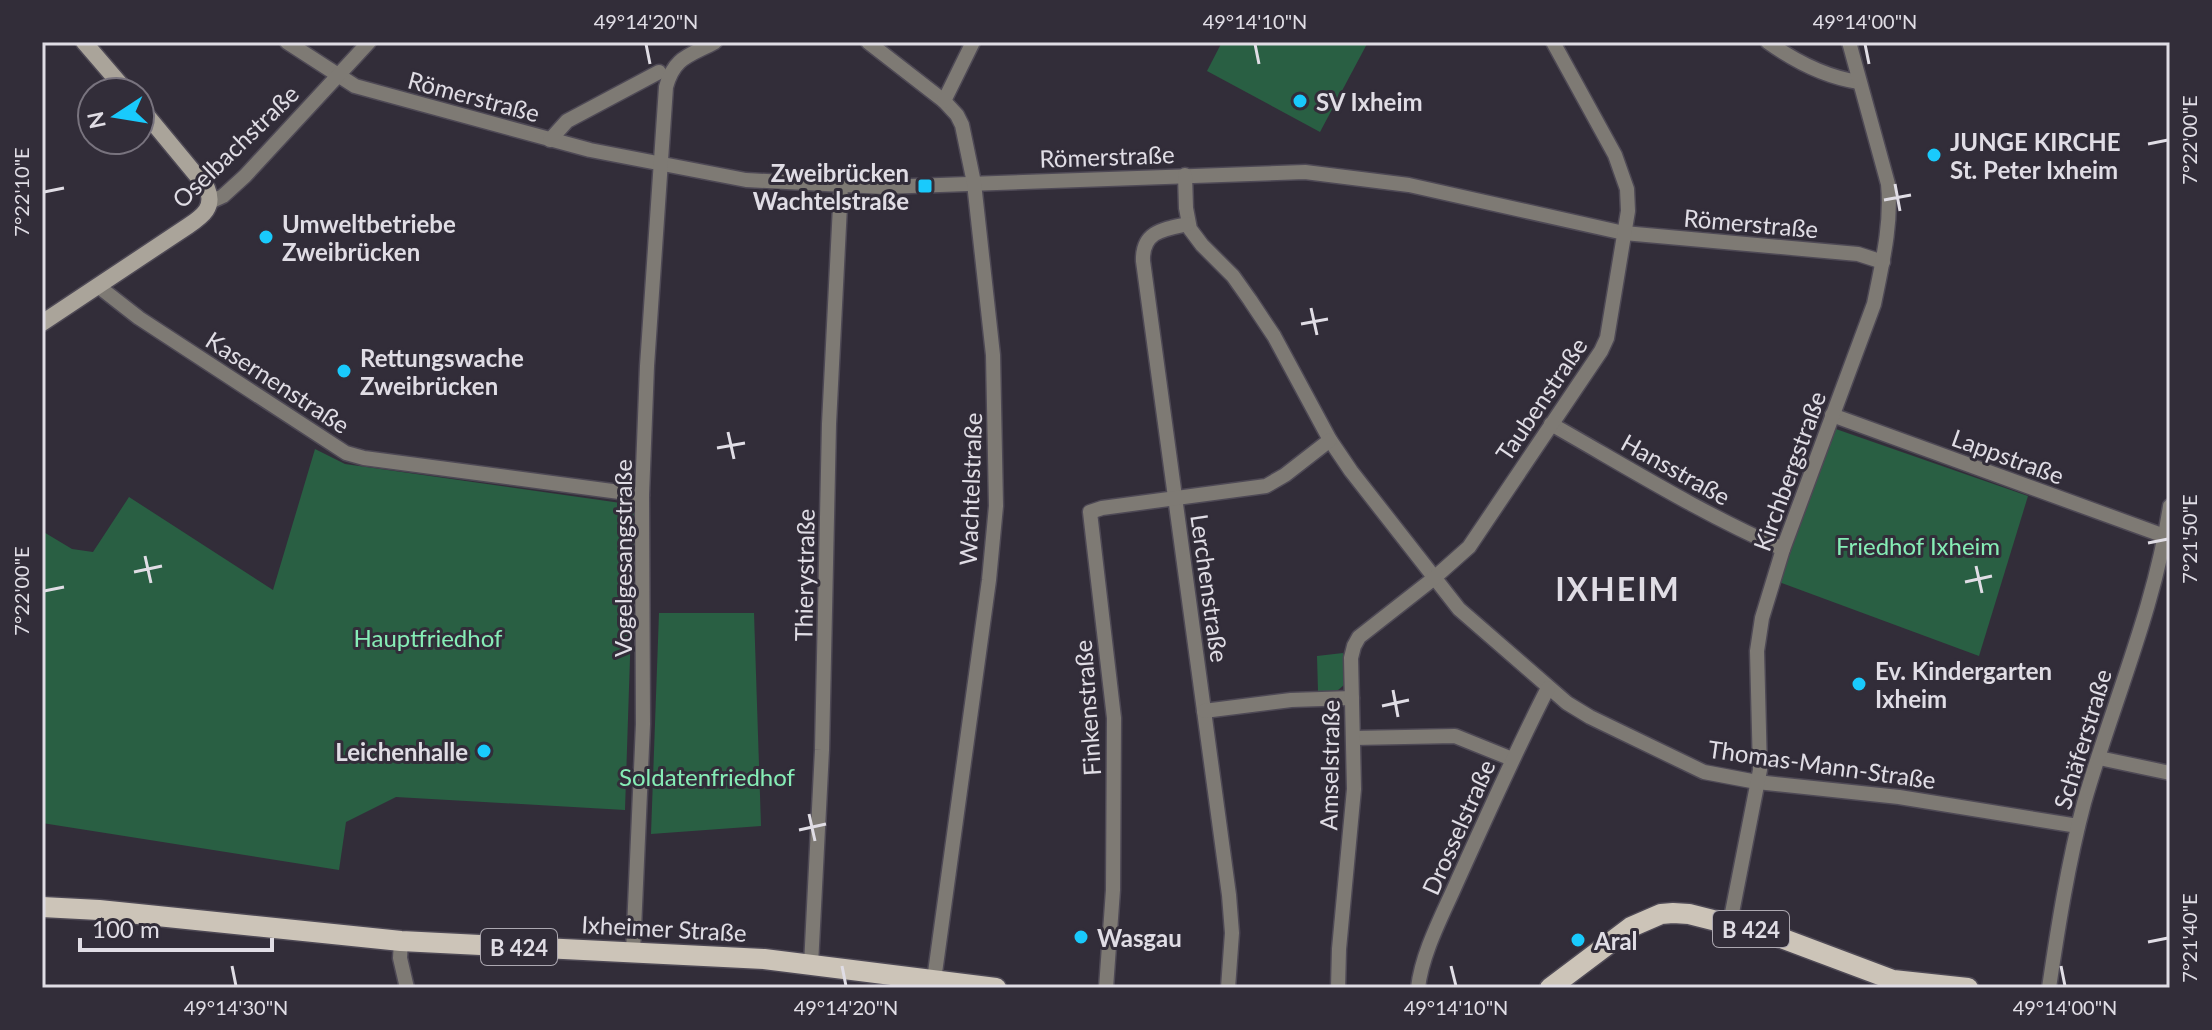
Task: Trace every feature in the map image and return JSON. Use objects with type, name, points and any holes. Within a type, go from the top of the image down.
[{"type":"main road","name":"Ixheimer Straße","points":[[42,907],[401,941],[633,952],[811,965],[996,988]]},
{"type":"main road","name":"B 424","points":[[1550,988],[1617,936],[1646,919],[1673,913],[1730,923],[1776,936],[1871,981],[1968,988]]},
{"type":"street","points":[[84,42],[113,76]]},
{"type":"street","name":"Römerstraße","points":[[287,42],[355,86],[550,140],[746,180],[841,186],[925,186],[1268,171],[1338,174],[1409,185],[1624,233],[1858,254],[1883,262]]},
{"type":"street","name":"Oselbachstraße","points":[[42,323],[200,218],[208,210],[210,202],[223,196],[245,176],[369,42]]},
{"type":"street","name":"Vogelgesangstraße","points":[[633,952],[643,724],[642,495],[647,366],[666,87],[671,69],[715,42]]},
{"type":"street","name":"Wachtelstraße","points":[[868,42],[944,101],[962,125],[974,183],[993,355],[996,506],[937,983]]},
{"type":"street","points":[[944,101],[973,42]]},
{"type":"street","name":"Taubenstraße","points":[[1433,579],[1469,547],[1607,338],[1628,199],[1621,168],[1553,42]]},
{"type":"street","points":[[1768,42],[1804,65],[1839,79],[1859,82]]},
{"type":"street","name":"Kirchbergstraße","points":[[1730,923],[1760,770],[1759,634],[1783,549],[1874,304],[1883,262],[1890,206],[1888,184],[1849,42]]},
{"type":"street","points":[[550,140],[567,121],[659,72]]},
{"type":"street","points":[[156,126],[200,179],[210,202]]},
{"type":"street","points":[[1185,175],[1188,224]]},
{"type":"street","name":"Thierystraße","points":[[811,965],[822,750],[829,424],[841,186]]},
{"type":"street","name":"Thomas-Mann-Straße","points":[[1188,224],[1194,236],[1233,276],[1250,300],[1274,336],[1330,440],[1433,579],[1484,634],[1548,688],[1590,717],[1704,772],[1757,782],[1899,797],[2078,826]]},
{"type":"street","name":"Lerchenstraße","points":[[1188,224],[1158,232],[1143,247],[1229,895],[1232,933],[1228,988]]},
{"type":"street","name":"Kasernenstraße","points":[[98,286],[139,318],[346,453],[364,458],[642,495]]},
{"type":"street","name":"Lappstraße","points":[[1832,415],[2168,537]]},
{"type":"street","name":"Hansstraße","points":[[1551,424],[1660,487],[1783,549]]},
{"type":"street","points":[[1175,497],[1266,486],[1330,440]]},
{"type":"street","name":"Finkenstraße","points":[[1106,988],[1114,861],[1114,718],[1089,517],[1090,512],[1102,508],[1175,497]]},
{"type":"street","name":"Schäferstraße","points":[[2049,988],[2078,826],[2168,537],[2170,506]]},
{"type":"street","name":"Amselstraße","points":[[1338,988],[1351,837],[1354,738],[1351,658],[1359,637],[1433,579]]},
{"type":"street","name":"Drosselstraße","points":[[1418,988],[1426,957],[1449,902],[1512,759],[1548,688]]},
{"type":"street","points":[[1204,711],[1291,700],[1352,698]]},
{"type":"street","points":[[1354,738],[1455,736],[1512,759]]},
{"type":"street","points":[[2099,758],[2170,773]]},
{"type":"street","points":[[401,941],[400,958],[407,988]]},
{"type":"green space","name":"SV Ixheim","points":[[1222,42],[1368,42],[1320,132],[1207,71]]},
{"type":"green space","name":"Friedhof Ixheim","points":[[1833,428],[2028,496],[1979,656],[1779,582]]},
{"type":"green space","name":"Hauptfriedhof","points":[[315,449],[345,464],[635,505],[625,810],[396,797],[346,822],[339,870],[42,823],[42,531],[72,549],[93,552],[129,497],[273,590]]},
{"type":"green space","name":"Soldatenfriedhof","points":[[659,613],[754,613],[761,826],[651,834]]},
{"type":"green space","points":[[1343,653],[1345,684],[1337,691],[1318,691],[1317,656]]},
{"type":"place","name":"SV Ixheim","points":[[1300,101]]},
{"type":"place","name":"JUNGE KIRCHE St. Peter Ixheim","points":[[1934,155]]},
{"type":"place","name":"Zweibrücken Wachtelstraße","points":[[925,186]]},
{"type":"place","name":"Umweltbetriebe Zweibrücken","points":[[266,237]]},
{"type":"place","name":"Rettungswache Zweibrücken","points":[[344,371]]},
{"type":"place","name":"Ev. Kindergarten Ixheim","points":[[1859,684]]},
{"type":"place","name":"Leichenhalle","points":[[484,751]]},
{"type":"place","name":"Wasgau","points":[[1081,937]]},
{"type":"place","name":"Aral","points":[[1578,940]]},
{"type":"district","name":"IXHEIM","points":[[1618,588]]}]
